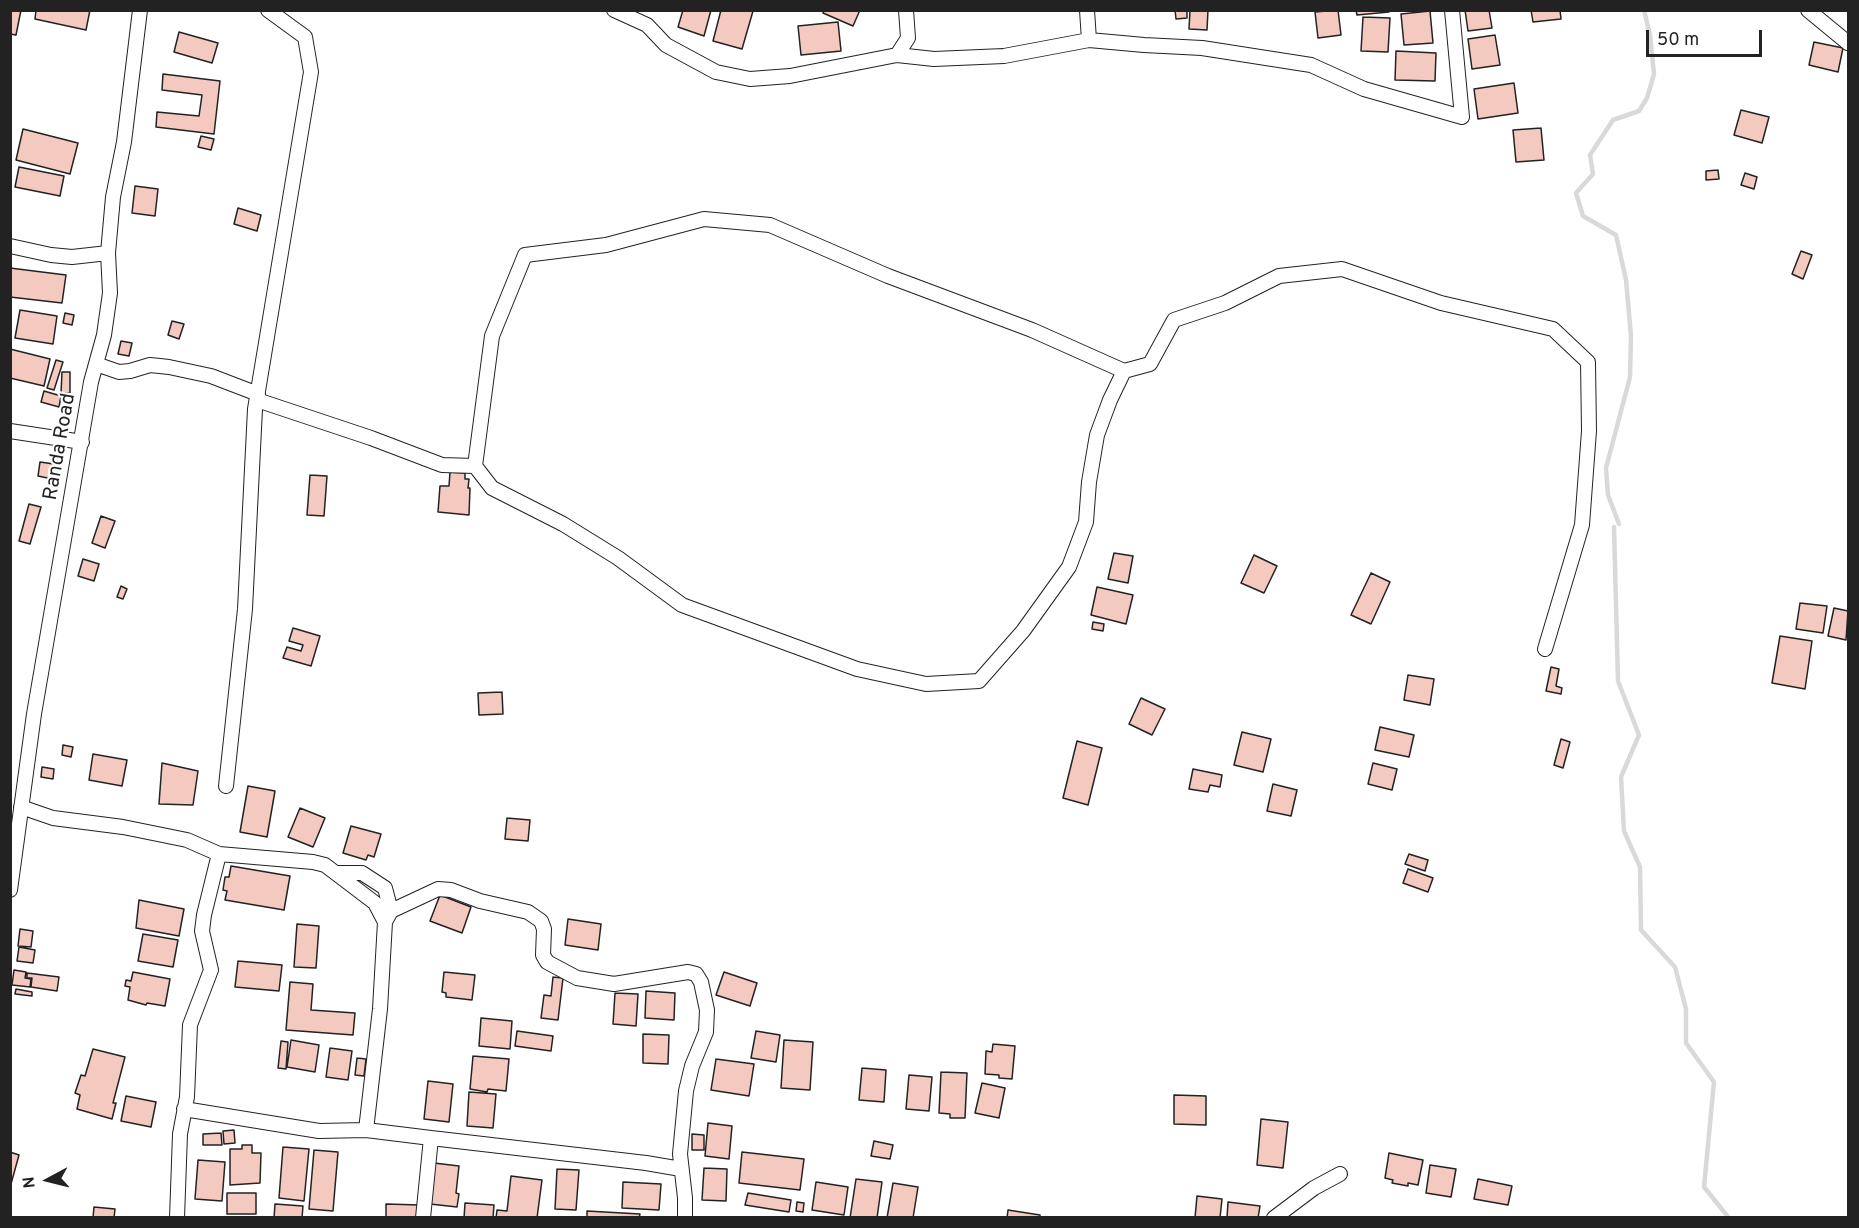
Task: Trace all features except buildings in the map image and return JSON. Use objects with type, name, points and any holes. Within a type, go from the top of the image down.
[{"type":"street","name":"Randa Road","points":[[10,890],[34,714],[96,364],[104,335],[110,292],[108,253],[113,197],[124,142],[140,10]]},
{"type":"street","points":[[226,786],[245,609],[257,397],[311,72],[305,37],[268,10]]},
{"type":"street","points":[[614,10],[647,25],[666,45],[716,72],[750,79],[790,76],[897,55],[934,59],[1004,56],[1089,40],[1202,48],[1311,65],[1364,88],[1462,117],[1452,10]]},
{"type":"street","points":[[897,55],[908,38],[906,10]]},
{"type":"street","points":[[1087,10],[1089,40]]},
{"type":"street","points":[[1808,10],[1848,43]]},
{"type":"street","points":[[1124,371],[1097,435],[1089,482],[1086,522],[1069,567],[1023,631],[979,681],[926,684],[857,669],[682,605],[618,558],[563,524],[492,488],[475,466],[492,336],[525,255],[606,245],[704,219],[770,225],[888,276],[1032,330],[1124,371],[1150,364],[1174,320],[1225,303],[1279,276],[1342,268],[1441,303],[1553,329],[1587,362],[1589,431],[1581,525],[1545,649]]},
{"type":"street","points":[[10,246],[72,257],[108,253]]},
{"type":"street","points":[[96,364],[119,372],[150,365],[211,376],[257,397],[442,465],[475,466]]},
{"type":"street","points":[[10,431],[82,442]]},
{"type":"street","points":[[21,807],[53,818],[123,827],[187,840],[219,854],[325,865],[375,903],[388,916],[366,1130]]},
{"type":"street","points":[[177,1218],[180,1134],[189,1076],[190,1025],[211,970],[201,931],[219,854]]},
{"type":"street","points":[[388,916],[438,889],[451,890],[480,901],[528,912],[541,921],[544,929],[543,955],[547,962],[578,978],[614,984],[688,972],[696,974],[701,982],[707,1010],[706,1032],[692,1066],[686,1091],[680,1154],[686,1198],[685,1218]]},
{"type":"street","points":[[184,1109],[319,1131],[366,1130],[646,1162],[681,1169]]},
{"type":"street","points":[[423,1218],[431,1138]]},
{"type":"street","points":[[1274,1218],[1314,1188],[1340,1174]]},
{"type":"waterway","points":[[1619,524],[1608,495],[1606,468],[1630,377],[1631,336],[1626,280],[1616,235],[1583,216],[1576,193],[1593,174],[1590,155],[1613,120],[1639,111],[1647,98],[1654,74],[1650,35],[1644,10]]},
{"type":"waterway","points":[[1614,527],[1618,681],[1639,735],[1621,777],[1624,831],[1640,867],[1641,930],[1675,967],[1686,1009],[1686,1043],[1714,1082],[1704,1187],[1729,1218]]}]
